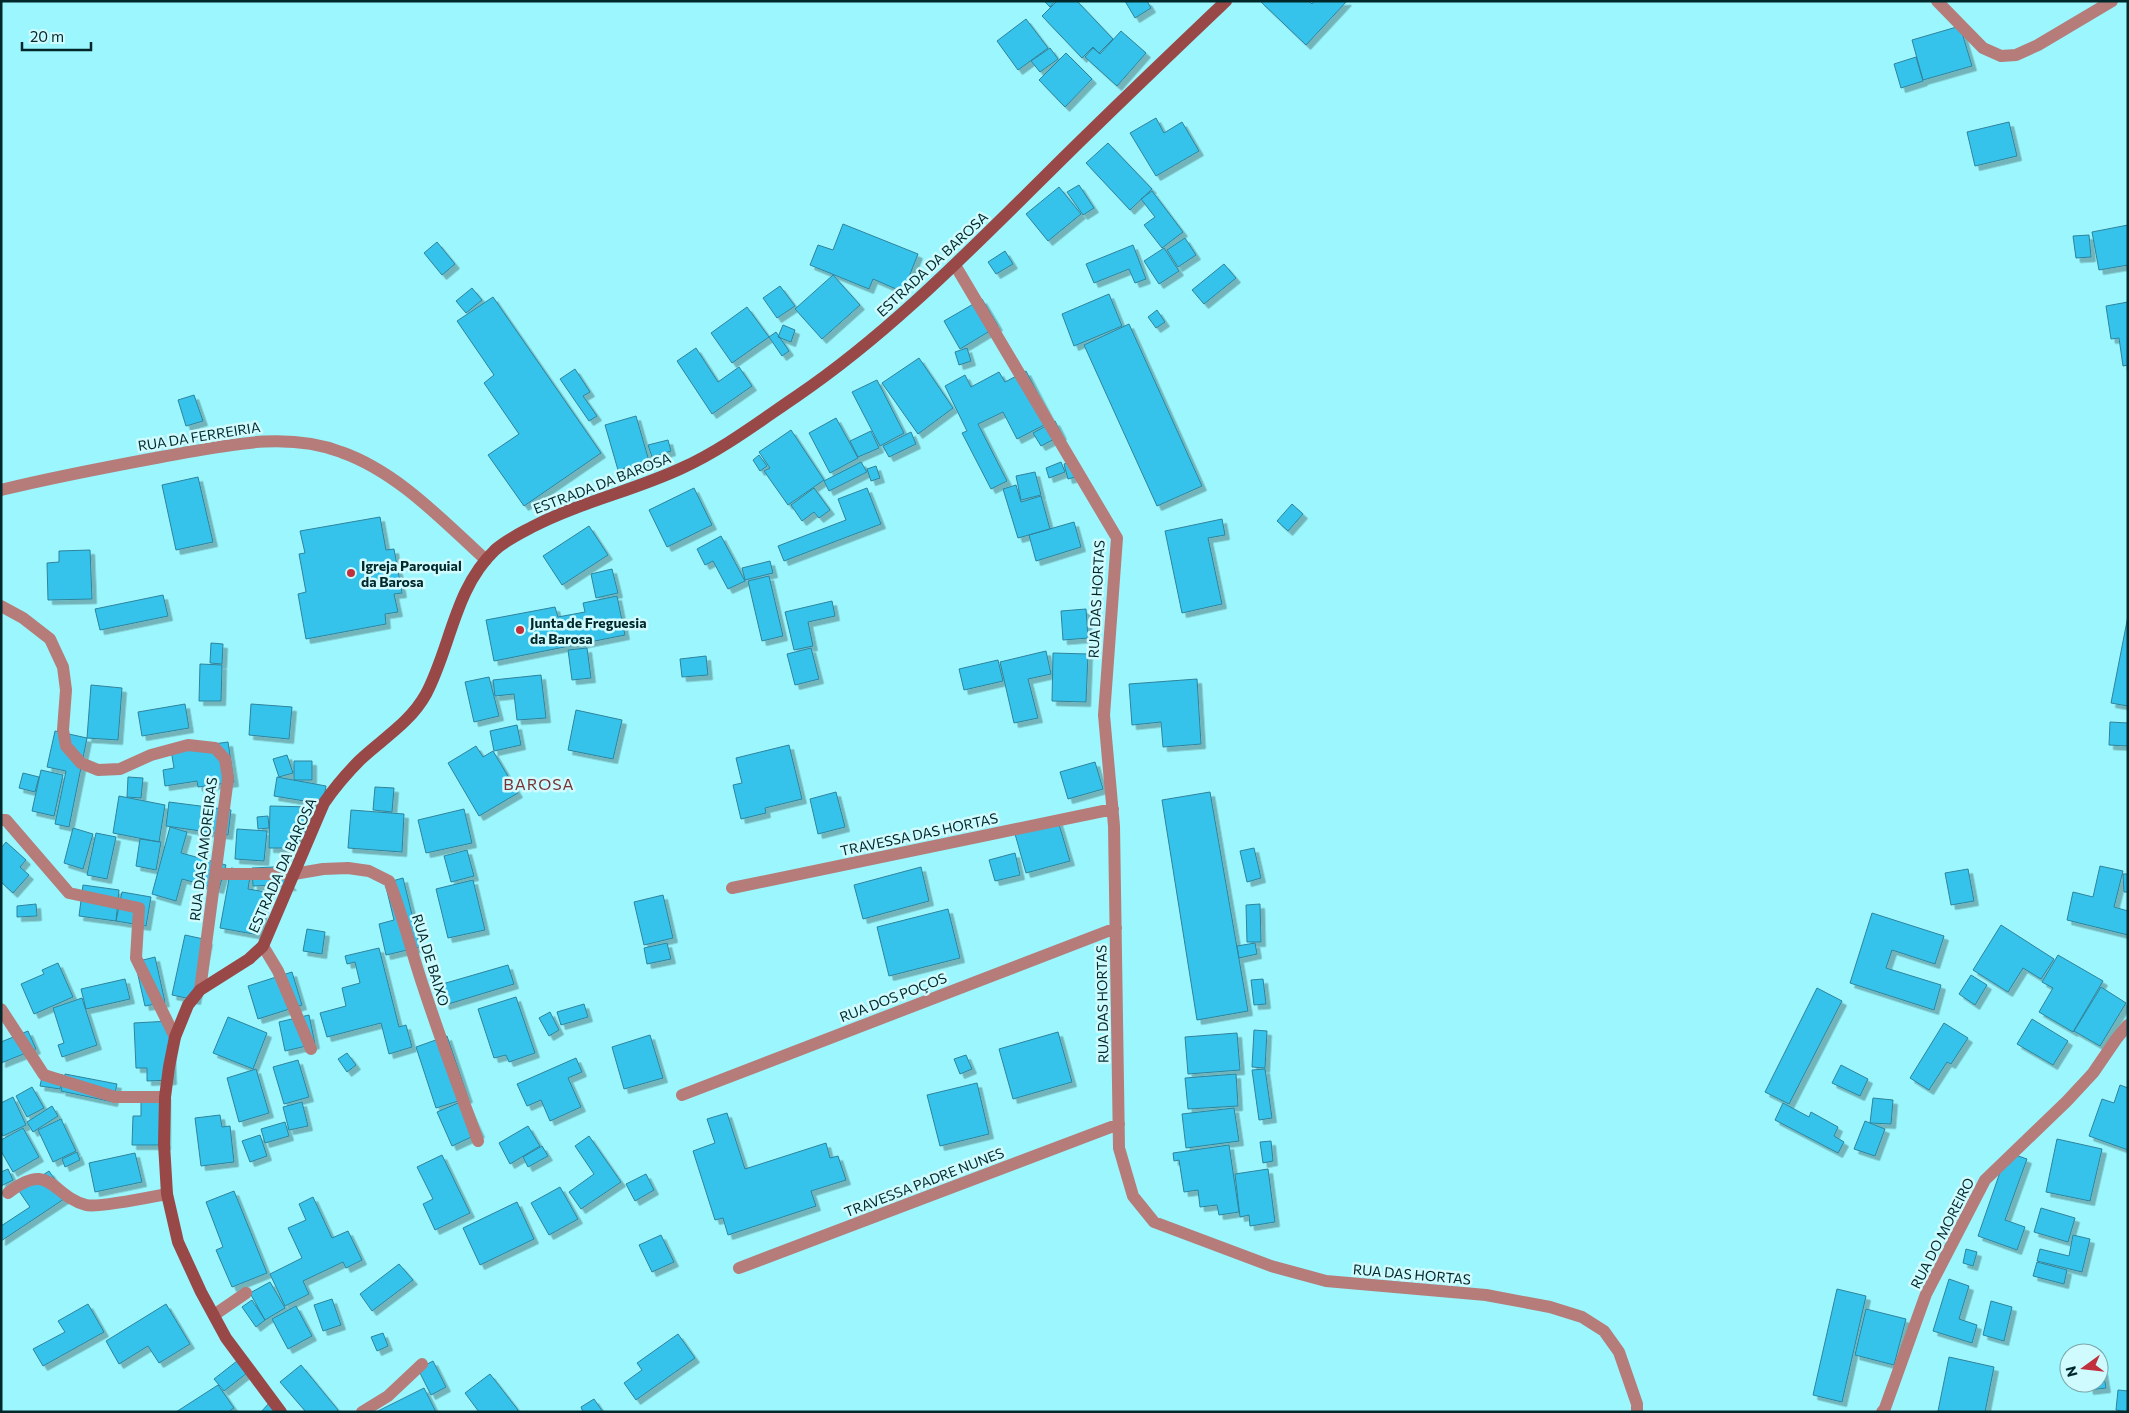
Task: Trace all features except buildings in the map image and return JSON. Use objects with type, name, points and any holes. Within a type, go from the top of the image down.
[{"type":"street","name":"ESTRADA DA BAROSA","points":[[281,1412],[226,1338],[201,1292],[178,1242],[167,1194],[164,1144],[165,1097],[176,1037],[188,1005],[200,990],[250,959],[263,946],[324,803],[336,786],[361,759],[391,735],[425,696],[445,646],[458,606],[473,579],[486,560],[507,541],[541,522],[662,477],[706,456],[800,394],[851,357],[955,265],[1116,104],[1226,1]]},
{"type":"street","points":[[1937,1],[1983,48],[2001,56],[2016,55],[2038,45],[2112,1]]},
{"type":"street","name":"RUA DAS HORTAS","points":[[955,265],[1116,538],[1104,715],[1113,809],[1119,1148],[1133,1196],[1154,1222],[1271,1266],[1326,1281],[1486,1295],[1550,1307],[1582,1317],[1604,1331],[1619,1352],[1637,1404],[1637,1412]]},
{"type":"street","name":"RUA DA FERREIRIA","points":[[1,490],[69,473],[240,444],[274,440],[309,444],[341,452],[377,469],[424,504],[486,560]]},
{"type":"street","name":"RUA DAS AMOREIRAS","points":[[1,606],[23,618],[50,639],[63,667],[66,690],[63,730],[66,746],[81,763],[98,770],[120,769],[151,755],[188,745],[215,748],[225,759],[228,778],[217,874],[200,990]]},
{"type":"street","name":"TRAVESSA DAS HORTAS","points":[[732,888],[1113,809]]},
{"type":"street","points":[[1,820],[6,820],[69,892],[139,908],[136,958],[176,1037]]},
{"type":"street","name":"RUA DE BAIXO","points":[[294,874],[323,869],[348,868],[369,871],[389,881],[400,909],[422,985],[444,1050],[478,1140]]},
{"type":"street","points":[[217,874],[294,874]]},
{"type":"street","name":"RUA DOS POÇOS","points":[[682,1095],[1116,928]]},
{"type":"street","points":[[263,946],[278,971],[311,1048]]},
{"type":"street","points":[[1,1009],[44,1076],[115,1097],[165,1097]]},
{"type":"street","name":"RUA DO MOREIRO","points":[[1882,1412],[1926,1294],[1985,1180],[2067,1101],[2093,1073],[2128,1025]]},
{"type":"street","name":"TRAVESSA PADRE NUNES","points":[[739,1268],[1119,1124]]},
{"type":"street","points":[[8,1193],[20,1183],[37,1179],[51,1181],[65,1194],[87,1205],[167,1194]]},
{"type":"street","points":[[214,1316],[246,1293]]},
{"type":"street","points":[[362,1412],[388,1396],[422,1364]]},
{"type":"place","name":"Igreja Paroquial da Barosa","points":[[351,573]]},
{"type":"place","name":"Junta de Freguesia da Barosa","points":[[520,630]]},
{"type":"district","name":"BAROSA","points":[[539,783]]}]
